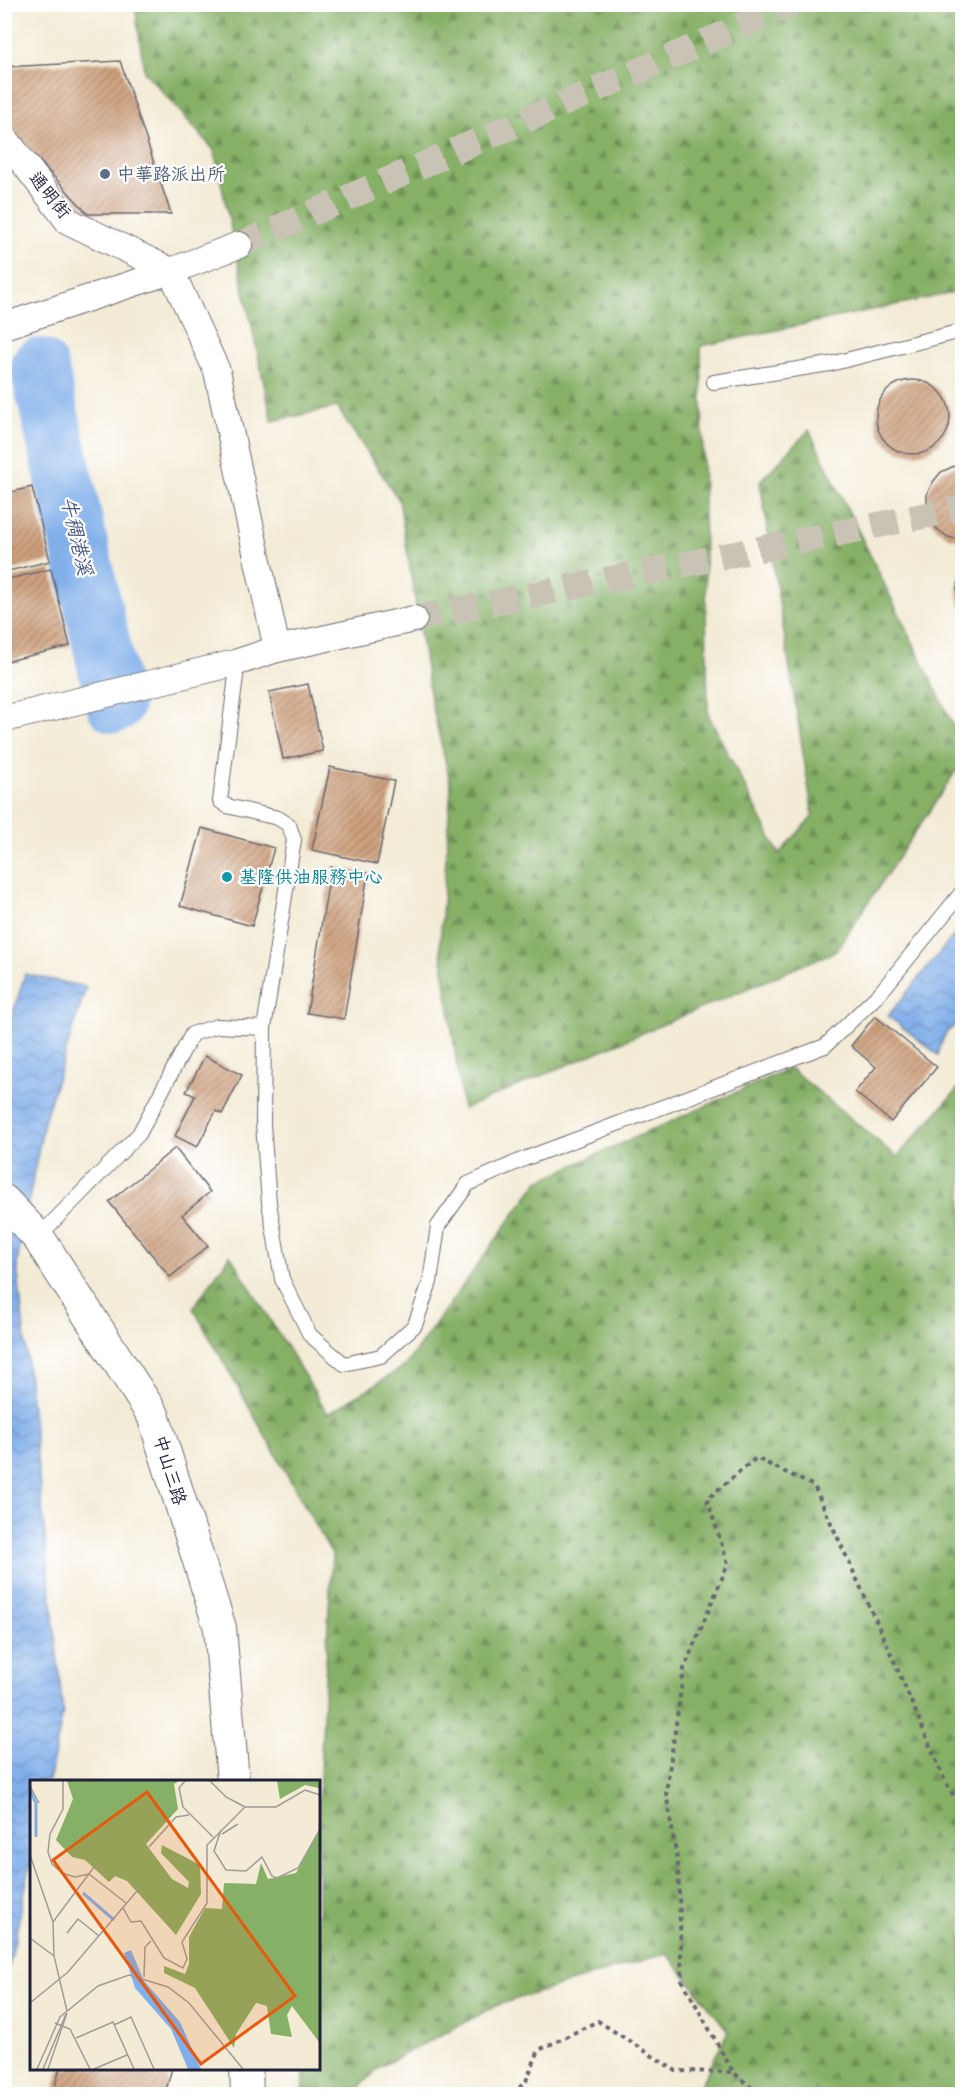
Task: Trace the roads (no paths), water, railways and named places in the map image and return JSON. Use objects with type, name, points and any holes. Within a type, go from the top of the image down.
[{"type":"street","name":"通明街","points":[[4,136],[68,221],[171,271]]},
{"type":"street","points":[[4,326],[171,271],[239,245]]},
{"type":"street","points":[[171,271],[217,371],[277,649]]},
{"type":"street","points":[[4,720],[142,684],[235,663],[277,649],[414,619]]},
{"type":"street","name":"中山三路","points":[[4,1201],[34,1231],[153,1415],[220,1628],[233,1780]]},
{"type":"street","points":[[246,2069],[247,2094]]},
{"type":"lane","points":[[714,382],[830,364],[963,331]]},
{"type":"lane","points":[[235,663],[236,676],[220,801],[227,806],[278,818],[289,825],[294,840],[264,1028],[264,1135],[269,1203],[282,1279],[310,1335],[344,1364],[381,1356],[415,1325],[430,1282],[438,1226],[468,1185],[524,1159],[825,1046],[880,993],[963,892]]},
{"type":"lane","points":[[34,1231],[139,1134],[192,1034],[217,1026],[264,1028]]},
{"type":"water","points":[[955,934],[962,939],[962,1022],[945,1035],[938,1055],[888,1016]]},
{"type":"water","points":[[25,974],[86,987],[44,1121],[17,1263],[63,1712],[49,1780],[30,1780],[30,1866],[5,1987],[4,1043]]},
{"type":"waterway","name":"牛稠港溪","points":[[39,367],[115,704]]},
{"type":"tunnel","points":[[239,245],[792,4]]},
{"type":"tunnel","points":[[414,619],[962,508]]},
{"type":"place","name":"中華路派出所","points":[[105,174]]},
{"type":"place","name":"基隆供油服務中心","points":[[227,877]]}]
